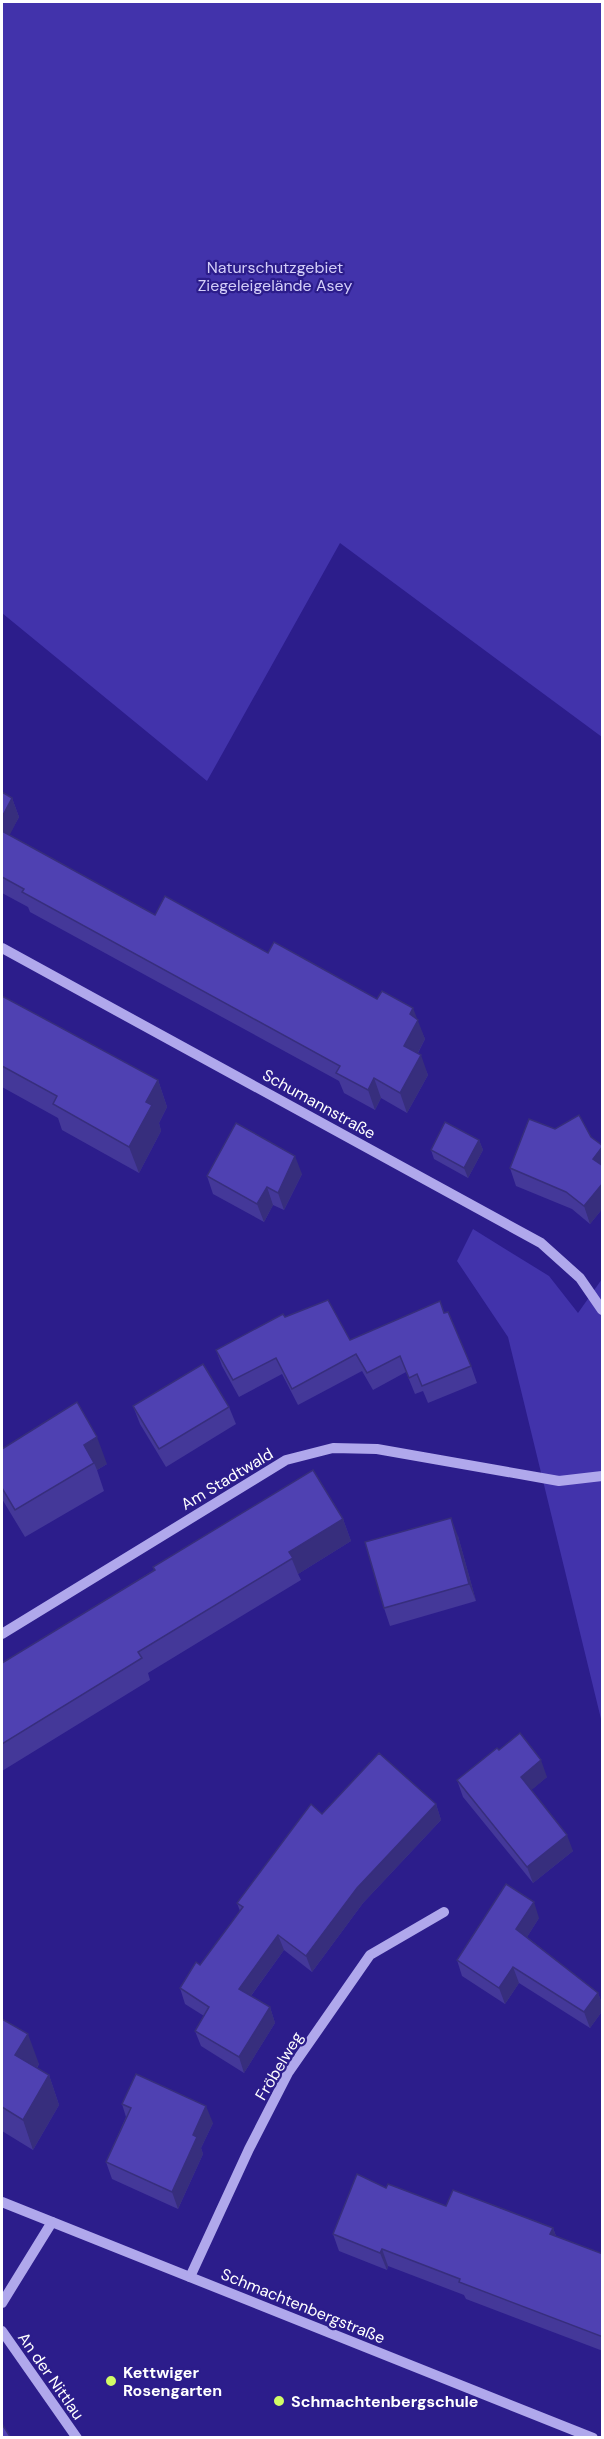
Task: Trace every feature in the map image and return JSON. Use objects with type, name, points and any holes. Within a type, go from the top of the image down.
[{"type":"street","name":"Schumannstraße","points":[[2,948],[541,1243],[580,1278],[603,1310]]},
{"type":"street","name":"Am Stadtwald","points":[[2,1634],[286,1460],[333,1448],[377,1449],[559,1481],[603,1476]]},
{"type":"street","name":"Fröbelweg","points":[[190,2277],[249,2149],[288,2073],[370,1955],[444,1912]]},
{"type":"street","name":"Schmachtenbergstraße","points":[[2,2202],[593,2438]]},
{"type":"street","points":[[2,2303],[52,2222]]},
{"type":"street","name":"An der Nittlau","points":[[2,2331],[77,2438]]},
{"type":"green space","name":"Naturschutzgebiet Ziegeleigelände Asey","points":[[2,2],[602,2],[602,737],[340,543],[207,781],[2,613]]},
{"type":"green space","points":[[473,1229],[549,1276],[578,1313],[602,1279],[602,1723],[508,1337],[457,1261]]},
{"type":"building","points":[[2,792],[12,798],[2,817]]},
{"type":"building","points":[[2,831],[155,915],[165,896],[268,953],[274,942],[377,999],[382,991],[413,1008],[410,1014],[418,1020],[404,1046],[421,1055],[400,1093],[374,1078],[368,1090],[336,1073],[340,1066],[22,892],[24,889],[2,877]]},
{"type":"building","points":[[2,996],[158,1080],[146,1102],[152,1105],[129,1147],[53,1104],[57,1096],[2,1066]]},
{"type":"building","points":[[579,1115],[591,1137],[603,1146],[593,1159],[603,1166],[603,1183],[584,1206],[566,1192],[510,1168],[529,1119],[555,1129]]},
{"type":"building","points":[[445,1122],[479,1140],[464,1168],[431,1150]]},
{"type":"building","points":[[236,1123],[295,1156],[278,1193],[267,1187],[257,1204],[207,1176]]},
{"type":"building","points":[[328,1300],[350,1340],[440,1301],[444,1313],[448,1312],[471,1366],[422,1386],[417,1374],[409,1378],[400,1356],[367,1373],[356,1354],[292,1389],[276,1358],[233,1380],[216,1350],[283,1314],[285,1317]]},
{"type":"building","points":[[203,1364],[229,1407],[159,1449],[133,1406]]},
{"type":"building","points":[[77,1402],[97,1437],[84,1445],[94,1463],[15,1510],[2,1488],[2,1449]]},
{"type":"building","points":[[313,1470],[343,1519],[289,1552],[293,1558],[138,1652],[142,1658],[2,1744],[2,1663],[155,1570],[153,1567]]},
{"type":"building","points":[[451,1518],[469,1584],[384,1608],[365,1542]]},
{"type":"building","points":[[520,1733],[541,1760],[521,1777],[567,1835],[527,1867],[457,1780]]},
{"type":"building","points":[[379,1753],[436,1804],[357,1888],[306,1956],[278,1935],[239,1989],[270,2007],[239,2057],[195,2031],[209,2007],[180,1988],[196,1962],[200,1965],[243,1907],[237,1903],[311,1804],[322,1814]]},
{"type":"building","points":[[506,1884],[534,1902],[516,1929],[598,1993],[584,2012],[513,1967],[499,1988],[457,1960]]},
{"type":"building","points":[[2,2019],[28,2034],[15,2055],[49,2075],[23,2120],[2,2107]]},
{"type":"building","points":[[136,2074],[206,2106],[193,2135],[197,2137],[172,2192],[106,2162],[131,2108],[122,2104]]},
{"type":"building","points":[[357,2174],[386,2188],[388,2184],[446,2206],[453,2190],[553,2228],[550,2234],[603,2254],[603,2337],[459,2282],[460,2279],[382,2249],[380,2253],[333,2234]]},
{"type":"building","points":[[2,2424],[11,2438],[2,2438]]},
{"type":"place","name":"Kettwiger Rosengarten","points":[[111,2381]]},
{"type":"place","name":"Schmachtenbergschule","points":[[279,2401]]}]
